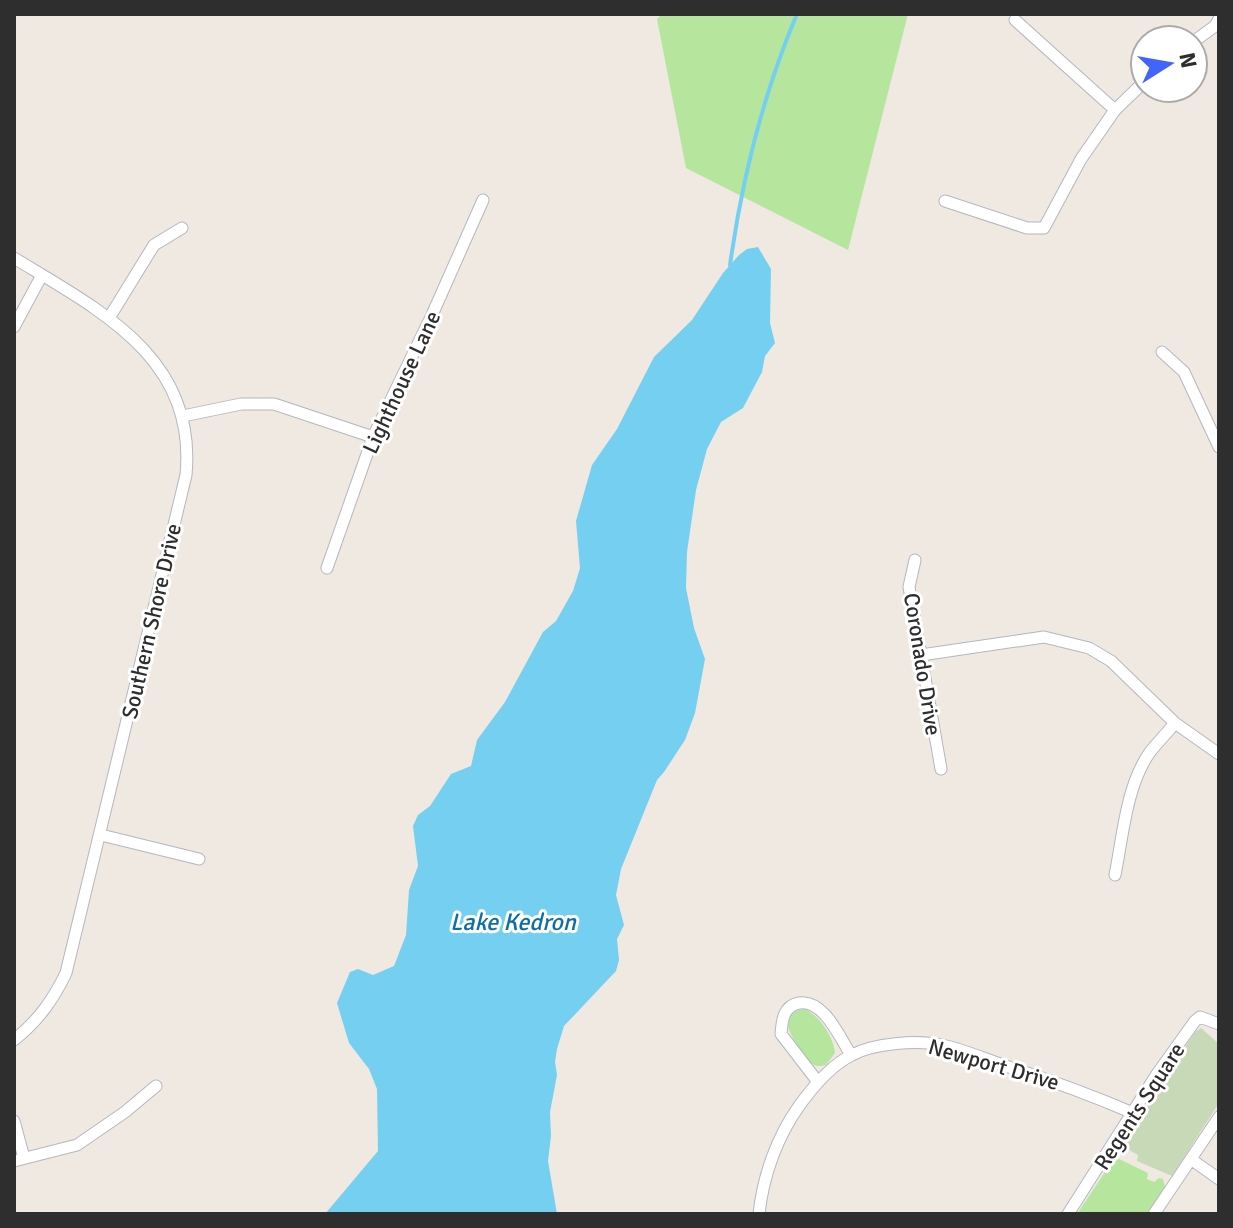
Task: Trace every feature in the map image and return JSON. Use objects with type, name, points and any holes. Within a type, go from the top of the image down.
[{"type":"street","points":[[1015,20],[1115,110]]},
{"type":"street","points":[[945,201],[1027,228],[1044,228],[1081,159],[1115,110],[1129,96]]},
{"type":"street","name":"Lighthouse Lane","points":[[327,568],[373,437],[483,200]]},
{"type":"street","points":[[109,318],[154,245],[182,228]]},
{"type":"street","name":"Southern Shore Drive","points":[[14,258],[109,318],[152,356],[183,416],[188,450],[186,475],[66,973],[37,1020],[14,1040]]},
{"type":"street","points":[[14,327],[42,275]]},
{"type":"street","points":[[1162,352],[1184,372],[1219,447]]},
{"type":"street","points":[[183,416],[241,404],[274,404],[373,437]]},
{"type":"street","name":"Coronado Drive","points":[[915,560],[909,587],[941,769]]},
{"type":"street","points":[[921,655],[1023,638],[1061,640],[1089,648],[1111,661],[1175,723],[1219,754]]},
{"type":"street","points":[[1115,875],[1129,807],[1148,754],[1175,723]]},
{"type":"street","points":[[101,835],[199,859]]},
{"type":"street","points":[[818,1082],[781,1034],[782,1017],[790,1006],[804,1003],[815,1007],[832,1025],[851,1055]]},
{"type":"street","name":"Regents Square","points":[[1068,1214],[1195,1021],[1200,1017],[1219,1024]]},
{"type":"street","name":"Newport Drive","points":[[759,1214],[764,1183],[774,1153],[791,1118],[818,1082],[851,1055],[907,1042],[944,1045],[1069,1086],[1133,1113]]},
{"type":"street","points":[[14,1121],[19,1160],[77,1145],[156,1086]]},
{"type":"street","points":[[1154,1214],[1219,1117]]},
{"type":"street","points":[[1192,1160],[1219,1179]]},
{"type":"green space","points":[[662,14],[908,14],[848,250],[686,168],[657,19]]},
{"type":"green space","points":[[805,1009],[820,1022],[832,1041],[835,1053],[826,1065],[817,1066],[808,1062],[790,1031],[788,1019],[796,1011]]},
{"type":"green space","points":[[1201,1028],[1219,1044],[1219,1103],[1172,1176],[1137,1161],[1138,1155],[1129,1150],[1125,1152],[1122,1145],[1195,1032]]},
{"type":"green space","points":[[1115,1157],[1148,1173],[1147,1179],[1154,1182],[1163,1179],[1165,1187],[1147,1214],[1077,1214]]},
{"type":"water","name":"Lake Kedron","points":[[758,247],[771,269],[770,323],[775,343],[765,356],[762,372],[743,408],[721,422],[707,449],[696,490],[687,552],[686,588],[694,628],[705,659],[695,713],[685,740],[657,780],[621,869],[616,895],[624,925],[617,939],[619,960],[616,971],[564,1026],[557,1049],[548,1161],[557,1214],[325,1214],[378,1151],[377,1089],[369,1069],[349,1043],[337,1003],[350,972],[358,969],[373,975],[394,966],[406,935],[409,890],[418,866],[413,826],[418,815],[430,806],[451,774],[471,766],[477,740],[505,702],[543,632],[556,621],[573,591],[580,568],[576,521],[592,465],[617,429],[654,357],[692,320],[723,273],[739,255],[747,249]]},
{"type":"waterway","points":[[730,265],[755,137],[797,14]]}]
